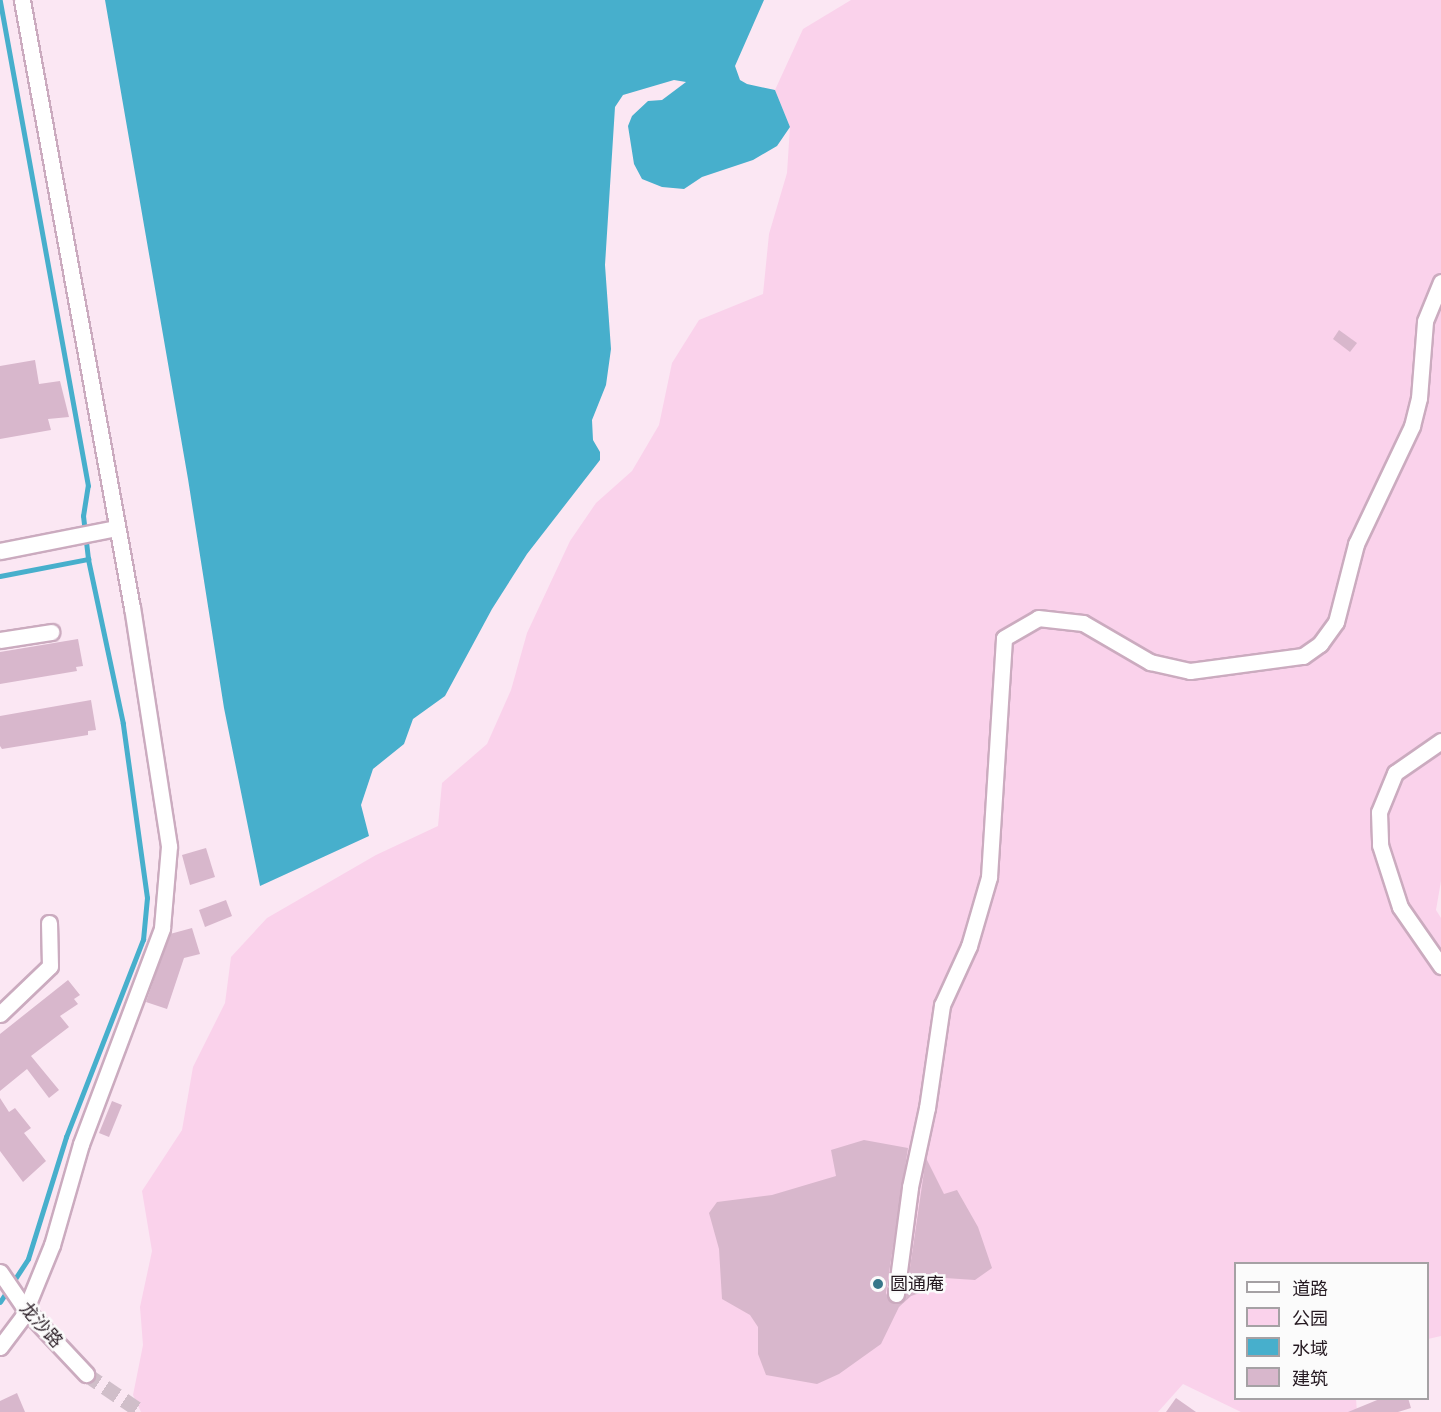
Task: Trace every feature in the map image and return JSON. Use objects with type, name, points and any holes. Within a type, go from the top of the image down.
[{"type":"street","points":[[0,1347],[26,1310],[52,1245],[81,1144],[162,928],[168,889],[165,802],[22,0]]},
{"type":"street","points":[[896,1294],[910,1187],[927,1108],[942,1005],[969,946],[989,877],[1004,638],[1038,618],[1083,622],[1150,662],[1190,671],[1303,656],[1320,644],[1336,622],[1356,544],[1412,426],[1419,398],[1425,321],[1441,282]]},
{"type":"street","points":[[0,551],[116,528]]},
{"type":"street","points":[[0,640],[51,632]]},
{"type":"street","points":[[1441,741],[1395,772],[1379,812],[1380,845],[1400,907],[1441,966]]},
{"type":"street","points":[[0,1014],[14,1004],[50,966],[49,923]]},
{"type":"street","points":[[0,994],[14,1004]]},
{"type":"street","name":"龙沙路","points":[[0,1272],[26,1310],[86,1374]]},
{"type":"green space","points":[[851,0],[1441,0],[1441,881],[1436,910],[1441,918],[1441,1336],[1429,1339],[1429,1262],[1234,1262],[1234,1400],[1356,1400],[1357,1412],[1241,1412],[1183,1384],[1158,1412],[141,1412],[133,1395],[143,1345],[140,1307],[152,1251],[142,1191],[182,1130],[193,1067],[225,1003],[231,957],[267,918],[376,855],[438,826],[442,783],[487,744],[511,690],[527,633],[570,541],[596,503],[632,471],[659,425],[672,363],[699,320],[763,294],[769,234],[787,173],[790,127],[775,90],[803,29]]},
{"type":"water","points":[[105,0],[764,0],[735,66],[740,80],[747,84],[775,90],[790,127],[777,146],[753,160],[702,177],[684,189],[662,187],[642,179],[634,164],[628,126],[632,116],[648,101],[662,100],[686,82],[674,80],[623,95],[615,107],[605,265],[611,349],[606,385],[592,420],[593,440],[600,452],[600,460],[527,554],[492,609],[445,696],[413,719],[404,744],[373,769],[361,805],[369,836],[260,886],[224,708],[188,479]]},
{"type":"building","points":[[1339,330],[1357,343],[1350,352],[1333,339]]},
{"type":"building","points":[[35,360],[39,384],[60,381],[69,417],[48,419],[51,430],[0,439],[0,366]]},
{"type":"building","points":[[78,639],[83,666],[76,667],[77,671],[0,684],[0,652]]},
{"type":"building","points":[[91,700],[96,730],[88,731],[88,735],[2,749],[0,746],[0,716]]},
{"type":"building","points":[[206,848],[215,877],[190,885],[182,855]]},
{"type":"building","points":[[226,900],[232,916],[205,927],[199,910]]},
{"type":"building","points":[[192,928],[200,954],[184,958],[167,1009],[146,1002],[170,934]]},
{"type":"building","points":[[68,980],[80,995],[74,999],[78,1004],[60,1016],[69,1027],[31,1056],[59,1090],[49,1098],[27,1069],[0,1091],[0,1034]]},
{"type":"building","points":[[0,1098],[9,1112],[15,1108],[31,1128],[24,1133],[46,1161],[23,1182],[0,1151]]},
{"type":"building","points":[[112,1101],[122,1105],[109,1137],[99,1133]]},
{"type":"building","points":[[864,1140],[908,1148],[886,1293],[890,1301],[899,1303],[906,1295],[926,1158],[944,1194],[957,1190],[978,1227],[992,1268],[975,1280],[945,1278],[937,1287],[911,1296],[899,1307],[881,1344],[839,1374],[817,1384],[766,1375],[758,1354],[758,1327],[750,1315],[722,1299],[719,1249],[709,1213],[717,1202],[772,1195],[836,1176],[831,1150]]},
{"type":"building","points":[[17,1393],[25,1412],[0,1412],[0,1401]]},
{"type":"building","points":[[1176,1398],[1196,1412],[1166,1412]]},
{"type":"building","points":[[1377,1400],[1409,1400],[1411,1408],[1398,1412],[1348,1412]]},
{"type":"waterway","points":[[0,0],[88,486],[83,516],[88,559],[123,724],[147,898],[143,940],[66,1137],[28,1259],[0,1302]]},
{"type":"waterway","points":[[0,576],[88,559]]},
{"type":"tunnel","points":[[86,1374],[142,1412]]},
{"type":"place","name":"圆通庵","points":[[878,1284]]}]
